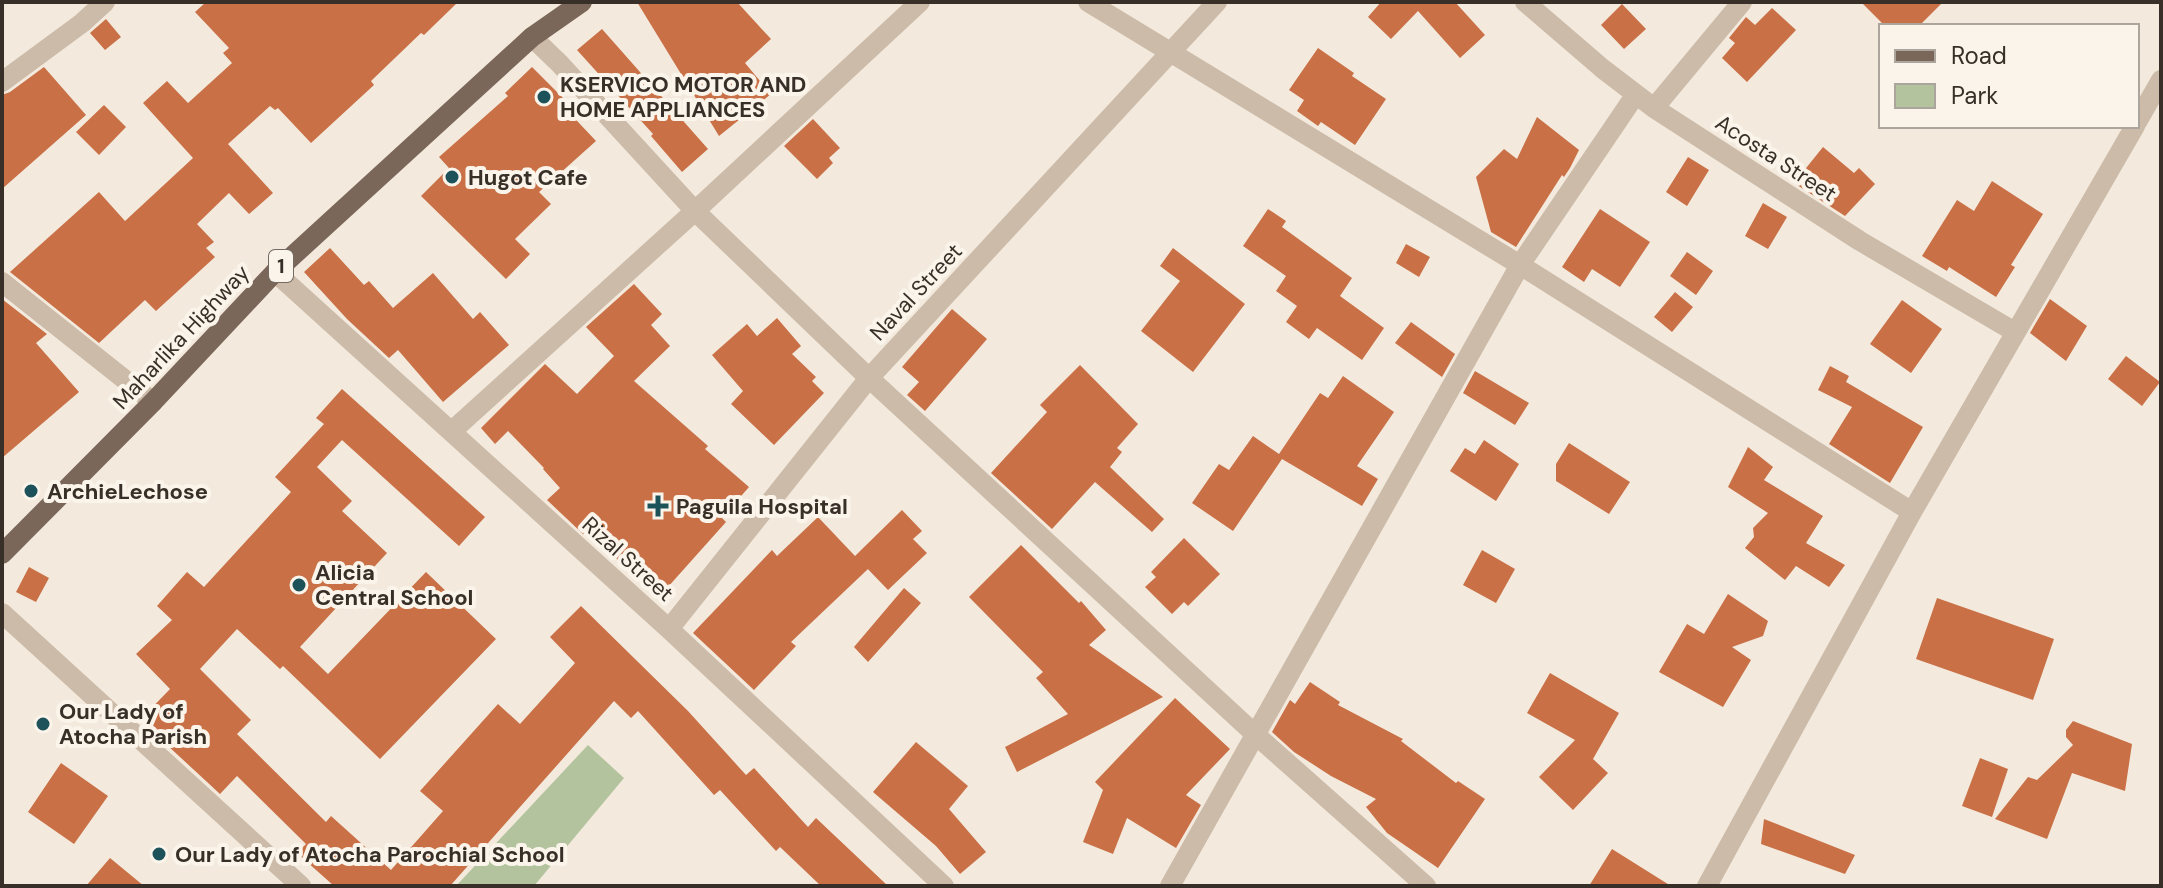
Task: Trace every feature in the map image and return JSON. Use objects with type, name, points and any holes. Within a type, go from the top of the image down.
[{"type":"main road","name":"Maharlika Highway","points":[[2,554],[153,402],[275,272],[532,37],[582,2]]},
{"type":"street","points":[[2,82],[82,23],[105,2]]},
{"type":"street","points":[[452,431],[920,2]]},
{"type":"street","points":[[1088,2],[1520,265],[1912,512]]},
{"type":"street","name":"Naval Street","points":[[669,629],[869,378],[1217,2]]},
{"type":"street","name":"Acosta Street","points":[[1525,2],[1654,108],[1860,241],[2015,332]]},
{"type":"street","points":[[1654,108],[1742,2]]},
{"type":"street","points":[[532,37],[695,211],[869,378],[1257,736],[1426,886]]},
{"type":"street","points":[[2139,119],[2161,80]]},
{"type":"street","points":[[1170,886],[1520,265],[1636,94]]},
{"type":"street","points":[[1707,886],[1912,512],[2134,128]]},
{"type":"street","name":"Rizal Street","points":[[275,272],[669,629],[944,886]]},
{"type":"street","points":[[2,282],[153,402]]},
{"type":"street","points":[[2,613],[301,886]]},
{"type":"green space","points":[[588,745],[624,778],[534,886],[456,886]]},
{"type":"building","points":[[206,2],[458,2],[424,35],[421,33],[371,81],[374,85],[311,143],[278,108],[275,110],[270,106],[228,144],[273,193],[249,214],[229,193],[197,224],[214,242],[206,248],[215,257],[156,311],[145,300],[99,343],[10,272],[99,192],[125,221],[193,158],[143,103],[167,81],[188,103],[232,63],[223,53],[229,48],[195,12]]},
{"type":"building","points":[[637,2],[737,2],[771,39],[745,63],[771,94],[719,136]]},
{"type":"building","points":[[1381,2],[1455,2],[1485,35],[1460,58],[1418,11],[1391,39],[1368,17]]},
{"type":"building","points":[[1861,2],[1943,2],[1921,24],[1883,24]]},
{"type":"building","points":[[1622,4],[1646,29],[1624,49],[1601,25]]},
{"type":"building","points":[[1772,8],[1796,30],[1747,82],[1722,58],[1735,43],[1729,38],[1746,17],[1755,25]]},
{"type":"building","points":[[106,19],[121,37],[105,50],[90,33]]},
{"type":"building","points":[[602,29],[708,149],[682,172],[651,136],[653,134],[577,50]]},
{"type":"building","points":[[1318,48],[1386,99],[1355,145],[1321,122],[1318,126],[1297,111],[1304,100],[1289,90]]},
{"type":"building","points":[[44,67],[86,115],[2,189],[2,95]]},
{"type":"building","points":[[532,67],[567,102],[563,106],[596,141],[539,192],[551,204],[515,239],[530,254],[506,279],[421,196],[449,168],[439,157],[508,96],[505,93]]},
{"type":"building","points":[[104,105],[126,127],[99,155],[76,132]]},
{"type":"building","points":[[1537,117],[1579,150],[1516,247],[1491,232],[1476,177],[1504,149],[1517,159]]},
{"type":"building","points":[[813,119],[840,148],[829,158],[833,163],[817,179],[784,146]]},
{"type":"building","points":[[1823,147],[1854,173],[1859,168],[1875,184],[1845,216],[1794,183]]},
{"type":"building","points":[[1688,157],[1709,170],[1687,206],[1666,192]]},
{"type":"building","points":[[1992,181],[2043,214],[2011,265],[2015,267],[1996,297],[1949,267],[1947,271],[1922,256],[1957,200],[1974,211]]},
{"type":"building","points":[[1763,203],[1787,217],[1768,249],[1745,236]]},
{"type":"building","points":[[1268,209],[1286,221],[1282,227],[1352,278],[1340,296],[1384,328],[1362,360],[1317,328],[1309,339],[1286,322],[1297,306],[1276,291],[1286,276],[1243,246]]},
{"type":"building","points":[[1600,209],[1650,242],[1620,287],[1592,269],[1584,282],[1562,267]]},
{"type":"building","points":[[1406,244],[1430,257],[1419,277],[1396,263]]},
{"type":"building","points":[[330,248],[364,285],[369,281],[393,308],[433,273],[473,319],[480,312],[509,345],[443,402],[398,350],[389,358],[347,319],[304,272]]},
{"type":"building","points":[[1173,248],[1245,304],[1193,372],[1141,331],[1180,281],[1160,266]]},
{"type":"building","points":[[1687,252],[1713,271],[1696,295],[1670,276]]},
{"type":"building","points":[[634,284],[662,314],[651,325],[670,346],[634,381],[749,487],[722,518],[726,522],[659,597],[547,500],[560,488],[508,431],[495,444],[481,428],[545,364],[577,394],[614,356],[586,327]]},
{"type":"building","points":[[1675,292],[1693,307],[1672,332],[1654,317]]},
{"type":"building","points":[[2,299],[47,334],[36,343],[79,392],[2,458]]},
{"type":"building","points":[[2050,299],[2087,326],[2066,361],[2030,333]]},
{"type":"building","points":[[1902,300],[1942,329],[1911,373],[1870,344]]},
{"type":"building","points":[[952,309],[987,339],[925,411],[907,395],[919,382],[902,367]]},
{"type":"building","points":[[777,318],[801,346],[792,354],[816,377],[812,381],[824,393],[774,445],[731,404],[743,391],[712,355],[747,324],[757,336]]},
{"type":"building","points":[[1411,322],[1455,354],[1442,377],[1395,343]]},
{"type":"building","points":[[2126,356],[2160,382],[2142,406],[2108,379]]},
{"type":"building","points":[[1080,365],[1138,424],[1117,448],[1122,452],[1110,467],[1164,519],[1152,532],[1095,482],[1052,529],[991,473],[1047,412],[1040,405]]},
{"type":"building","points":[[1830,366],[1849,376],[1846,382],[1923,427],[1890,483],[1829,444],[1852,407],[1818,390]]},
{"type":"building","points":[[1475,371],[1529,403],[1515,425],[1463,393]]},
{"type":"building","points":[[1343,376],[1394,412],[1357,466],[1378,479],[1362,506],[1282,459],[1233,531],[1192,503],[1219,464],[1229,470],[1253,436],[1279,454],[1320,393],[1328,398]]},
{"type":"building","points":[[342,389],[485,517],[459,546],[342,440],[317,467],[352,501],[342,511],[387,553],[300,647],[328,674],[426,572],[496,639],[380,759],[283,666],[280,669],[237,629],[200,669],[251,720],[237,734],[326,822],[331,816],[391,870],[443,811],[420,791],[498,704],[520,724],[575,663],[550,637],[581,606],[688,711],[746,775],[754,768],[808,827],[816,818],[888,886],[821,886],[780,847],[776,851],[720,790],[714,795],[638,711],[631,718],[614,701],[450,886],[334,886],[297,853],[306,844],[237,776],[220,794],[140,720],[170,689],[136,654],[172,620],[157,606],[187,572],[204,587],[291,492],[275,477],[324,424],[316,418]]},
{"type":"building","points":[[1484,440],[1519,464],[1496,501],[1450,471],[1465,448],[1475,454]]},
{"type":"building","points":[[1569,443],[1630,482],[1609,514],[1556,481],[1556,464]]},
{"type":"building","points":[[1748,447],[1773,467],[1764,480],[1823,516],[1806,543],[1845,565],[1829,587],[1796,566],[1785,580],[1745,548],[1754,537],[1753,528],[1768,513],[1728,487]]},
{"type":"building","points":[[902,510],[922,531],[913,539],[927,553],[888,590],[868,569],[791,642],[796,646],[754,690],[693,633],[772,550],[777,556],[818,517],[855,556]]},
{"type":"building","points":[[1184,538],[1220,574],[1188,606],[1184,602],[1172,614],[1145,587],[1156,577],[1151,572]]},
{"type":"building","points":[[1021,545],[1079,603],[1081,601],[1106,630],[1089,645],[1163,697],[1017,772],[1005,747],[1068,714],[1036,678],[1043,672],[969,597]]},
{"type":"building","points":[[1482,550],[1515,569],[1496,603],[1463,585]]},
{"type":"building","points":[[29,567],[49,578],[36,602],[16,592]]},
{"type":"building","points":[[904,588],[921,603],[868,662],[854,647]]},
{"type":"building","points":[[1728,594],[1768,621],[1763,636],[1732,647],[1751,660],[1723,707],[1659,672],[1687,624],[1704,634]]},
{"type":"building","points":[[1937,598],[2054,639],[2033,700],[1916,659]]},
{"type":"building","points":[[1550,673],[1619,713],[1593,759],[1608,773],[1573,810],[1539,777],[1575,740],[1527,713]]},
{"type":"building","points":[[1310,682],[1340,702],[1338,705],[1403,739],[1401,741],[1456,783],[1458,781],[1485,799],[1438,868],[1387,833],[1366,807],[1376,799],[1331,776],[1294,752],[1272,732],[1290,700],[1295,704]]},
{"type":"building","points":[[1175,698],[1230,749],[1186,795],[1201,805],[1176,848],[1127,818],[1113,854],[1083,842],[1103,790],[1095,782]]},
{"type":"building","points":[[2073,721],[2132,744],[2125,791],[2072,773],[2047,839],[1995,819],[2028,777],[2037,780],[2073,745],[2066,737],[2066,730]]},
{"type":"building","points":[[916,742],[968,786],[949,809],[986,852],[960,874],[936,846],[873,792]]},
{"type":"building","points":[[1980,758],[2008,769],[1992,817],[1962,806]]},
{"type":"building","points":[[61,763],[108,796],[74,844],[28,812]]},
{"type":"building","points":[[1764,819],[1855,855],[1845,874],[1761,844]]},
{"type":"building","points":[[1612,849],[1671,886],[1589,886]]},
{"type":"building","points":[[110,858],[144,886],[86,886]]},
{"type":"place","name":"KSERVICO MOTOR AND HOME APPLIANCES","points":[[544,97]]},
{"type":"place","name":"Hugot Cafe","points":[[452,177]]},
{"type":"place","name":"ArchieLechose","points":[[31,491]]},
{"type":"place","name":"Paguila Hospital","points":[[658,506]]},
{"type":"place","name":"Alicia Central School","points":[[299,585]]},
{"type":"place","name":"Our Lady of Atocha Parish","points":[[43,724]]},
{"type":"place","name":"Our Lady of Atocha Parochial School","points":[[159,854]]}]
